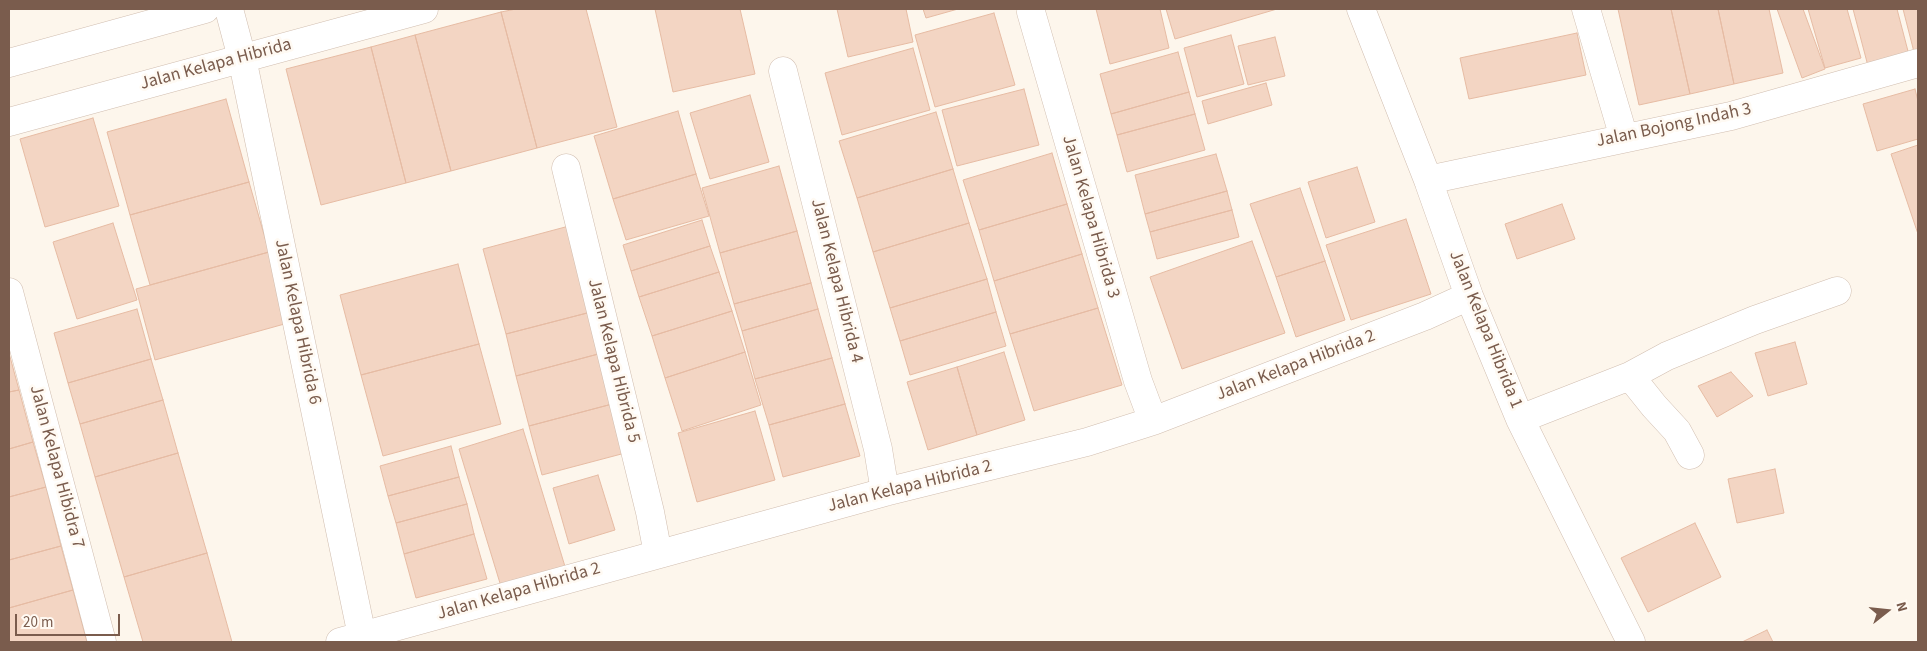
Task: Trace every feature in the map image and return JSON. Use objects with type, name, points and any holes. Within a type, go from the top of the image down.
[{"type":"street","points":[[9,64],[205,9]]},
{"type":"street","name":"Jalan Kelapa Hibrida 6","points":[[229,9],[242,58],[351,639]]},
{"type":"street","name":"Jalan Kelapa Hibrida","points":[[9,122],[424,9]]},
{"type":"street","name":"Jalan Kelapa Hibrida 1","points":[[1361,9],[1428,180],[1469,296],[1520,419],[1631,642]]},
{"type":"street","points":[[1586,9],[1624,138]]},
{"type":"street","name":"Jalan Kelapa Hibrida 3","points":[[1031,12],[1138,382],[1153,421]]},
{"type":"street","name":"Jalan Bojong Indah 3","points":[[1428,180],[1731,116],[1918,63]]},
{"type":"street","name":"Jalan Kelapa Hibrida 4","points":[[783,71],[878,449],[885,492]]},
{"type":"street","name":"Jalan Kelapa Hibrida 5","points":[[566,168],[650,512],[658,554]]},
{"type":"street","points":[[1520,419],[1630,376],[1666,356],[1837,291]]},
{"type":"street","name":"Jalan Kelapa Hibidra 7","points":[[9,292],[102,642]]},
{"type":"street","name":"Jalan Kelapa Hibrida 2","points":[[351,639],[885,492],[1087,442],[1153,421],[1425,316],[1469,296]]},
{"type":"street","points":[[1630,376],[1677,431],[1690,455]]},
{"type":"building","points":[[516,9],[586,9],[617,127],[537,148],[501,12]]},
{"type":"building","points":[[655,9],[740,9],[755,74],[673,92]]},
{"type":"building","points":[[837,9],[906,9],[913,42],[848,57]]},
{"type":"building","points":[[923,9],[958,9],[926,18]]},
{"type":"building","points":[[1096,9],[1160,9],[1169,48],[1110,64]]},
{"type":"building","points":[[1166,9],[1277,9],[1175,39]]},
{"type":"building","points":[[1618,9],[1671,9],[1690,94],[1639,105]]},
{"type":"building","points":[[1671,9],[1718,9],[1734,84],[1690,94]]},
{"type":"building","points":[[1718,9],[1769,9],[1783,73],[1734,84]]},
{"type":"building","points":[[1777,9],[1803,9],[1825,69],[1802,78]]},
{"type":"building","points":[[1808,9],[1847,9],[1861,58],[1825,68]]},
{"type":"building","points":[[1853,9],[1897,9],[1909,55],[1868,66]]},
{"type":"building","points":[[1903,9],[1918,9],[1918,51],[1914,52]]},
{"type":"building","points":[[501,12],[537,148],[451,171],[415,35]]},
{"type":"building","points":[[994,13],[1015,85],[935,107],[915,35]]},
{"type":"building","points":[[1577,33],[1586,75],[1469,99],[1460,58]]},
{"type":"building","points":[[415,35],[451,171],[406,183],[371,47]]},
{"type":"building","points":[[1231,35],[1244,84],[1197,97],[1184,48]]},
{"type":"building","points":[[1275,37],[1285,76],[1248,85],[1238,46]]},
{"type":"building","points":[[371,47],[406,183],[321,205],[286,69]]},
{"type":"building","points":[[913,48],[930,110],[842,135],[825,73]]},
{"type":"building","points":[[1178,52],[1189,92],[1111,114],[1100,74]]},
{"type":"building","points":[[1266,83],[1272,105],[1208,124],[1202,101]]},
{"type":"building","points":[[1024,89],[1039,145],[957,166],[942,110]]},
{"type":"building","points":[[1915,89],[1918,101],[1918,139],[1877,151],[1863,104]]},
{"type":"building","points":[[1189,92],[1195,114],[1117,135],[1111,114]]},
{"type":"building","points":[[750,95],[769,162],[710,179],[690,113]]},
{"type":"building","points":[[226,99],[249,182],[130,215],[107,132]]},
{"type":"building","points":[[678,111],[696,174],[613,199],[594,136]]},
{"type":"building","points":[[936,112],[953,169],[857,198],[839,141]]},
{"type":"building","points":[[1195,114],[1205,150],[1127,172],[1117,135]]},
{"type":"building","points":[[93,118],[119,206],[45,227],[20,139]]},
{"type":"building","points":[[1918,145],[1918,234],[1891,154]]},
{"type":"building","points":[[1052,153],[1067,204],[979,230],[963,180]]},
{"type":"building","points":[[1216,154],[1227,191],[1145,214],[1135,175]]},
{"type":"building","points":[[779,166],[797,231],[720,253],[702,188]]},
{"type":"building","points":[[1357,167],[1375,222],[1326,238],[1308,182]]},
{"type":"building","points":[[953,169],[969,223],[873,252],[857,198]]},
{"type":"building","points":[[696,174],[709,216],[626,240],[613,199]]},
{"type":"building","points":[[249,182],[269,252],[150,285],[130,215]]},
{"type":"building","points":[[1300,188],[1325,261],[1276,277],[1250,204]]},
{"type":"building","points":[[1227,191],[1232,210],[1150,232],[1145,214]]},
{"type":"building","points":[[1067,204],[1082,254],[994,281],[979,230]]},
{"type":"building","points":[[1562,204],[1575,239],[1517,259],[1505,224]]},
{"type":"building","points":[[1232,210],[1239,237],[1157,259],[1150,232]]},
{"type":"building","points":[[1406,219],[1431,294],[1351,320],[1326,245]]},
{"type":"building","points":[[702,220],[710,246],[631,271],[623,245]]},
{"type":"building","points":[[113,223],[137,300],[77,319],[53,242]]},
{"type":"building","points":[[969,223],[987,279],[890,308],[873,252]]},
{"type":"building","points":[[569,226],[591,312],[506,334],[483,249]]},
{"type":"building","points":[[797,231],[811,283],[734,304],[720,253]]},
{"type":"building","points":[[1252,241],[1285,333],[1182,369],[1150,277]]},
{"type":"building","points":[[710,246],[719,272],[639,297],[631,271]]},
{"type":"building","points":[[269,252],[288,323],[155,360],[136,289]]},
{"type":"building","points":[[1082,254],[1098,308],[1010,334],[994,281]]},
{"type":"building","points":[[1325,261],[1345,320],[1296,337],[1276,277]]},
{"type":"building","points":[[458,264],[479,344],[361,375],[340,295]]},
{"type":"building","points":[[719,272],[732,311],[652,336],[639,297]]},
{"type":"building","points":[[987,279],[996,312],[900,341],[890,308]]},
{"type":"building","points":[[811,283],[818,309],[742,331],[734,304]]},
{"type":"building","points":[[1098,308],[1122,385],[1034,411],[1010,334]]},
{"type":"building","points":[[137,309],[151,359],[68,383],[54,333]]},
{"type":"building","points":[[818,309],[832,358],[755,379],[742,331]]},
{"type":"building","points":[[732,311],[745,352],[665,378],[652,336]]},
{"type":"building","points":[[591,312],[602,353],[516,376],[506,334]]},
{"type":"building","points":[[996,312],[1006,346],[910,375],[900,341]]},
{"type":"building","points":[[1795,342],[1807,384],[1768,396],[1755,353]]},
{"type":"building","points":[[479,344],[501,424],[383,456],[361,375]]},
{"type":"building","points":[[745,352],[761,405],[682,431],[665,378]]},
{"type":"building","points":[[1004,352],[1025,420],[977,435],[957,367]]},
{"type":"building","points":[[9,353],[19,390],[9,392]]},
{"type":"building","points":[[602,353],[616,403],[529,426],[516,376]]},
{"type":"building","points":[[832,358],[845,404],[769,425],[755,379]]},
{"type":"building","points":[[151,359],[163,400],[80,424],[68,383]]},
{"type":"building","points":[[957,367],[977,435],[928,450],[907,382]]},
{"type":"building","points":[[1731,372],[1753,396],[1717,417],[1698,386]]},
{"type":"building","points":[[19,390],[33,442],[9,449],[9,392]]},
{"type":"building","points":[[163,400],[178,453],[95,477],[80,424]]},
{"type":"building","points":[[616,403],[629,452],[542,475],[529,426]]},
{"type":"building","points":[[845,404],[860,456],[783,477],[769,425]]},
{"type":"building","points":[[755,411],[775,480],[697,502],[678,433]]},
{"type":"building","points":[[523,429],[567,573],[503,593],[459,449]]},
{"type":"building","points":[[33,442],[46,487],[9,497],[9,449]]},
{"type":"building","points":[[451,446],[459,477],[388,496],[380,466]]},
{"type":"building","points":[[178,453],[207,553],[124,577],[95,477]]},
{"type":"building","points":[[1775,469],[1784,513],[1737,523],[1728,479]]},
{"type":"building","points":[[598,475],[615,530],[569,544],[553,488]]},
{"type":"building","points":[[459,477],[467,504],[396,523],[388,496]]},
{"type":"building","points":[[46,487],[61,546],[9,560],[9,497]]},
{"type":"building","points":[[467,504],[474,534],[404,554],[396,523]]},
{"type":"building","points":[[1695,523],[1721,577],[1648,612],[1621,558]]},
{"type":"building","points":[[474,534],[487,579],[416,598],[404,554]]},
{"type":"building","points":[[61,546],[73,590],[9,608],[9,560]]},
{"type":"building","points":[[207,553],[232,642],[143,642],[124,577]]},
{"type":"building","points":[[73,590],[87,642],[9,642],[9,608]]},
{"type":"building","points":[[1767,630],[1773,642],[1742,642]]}]
